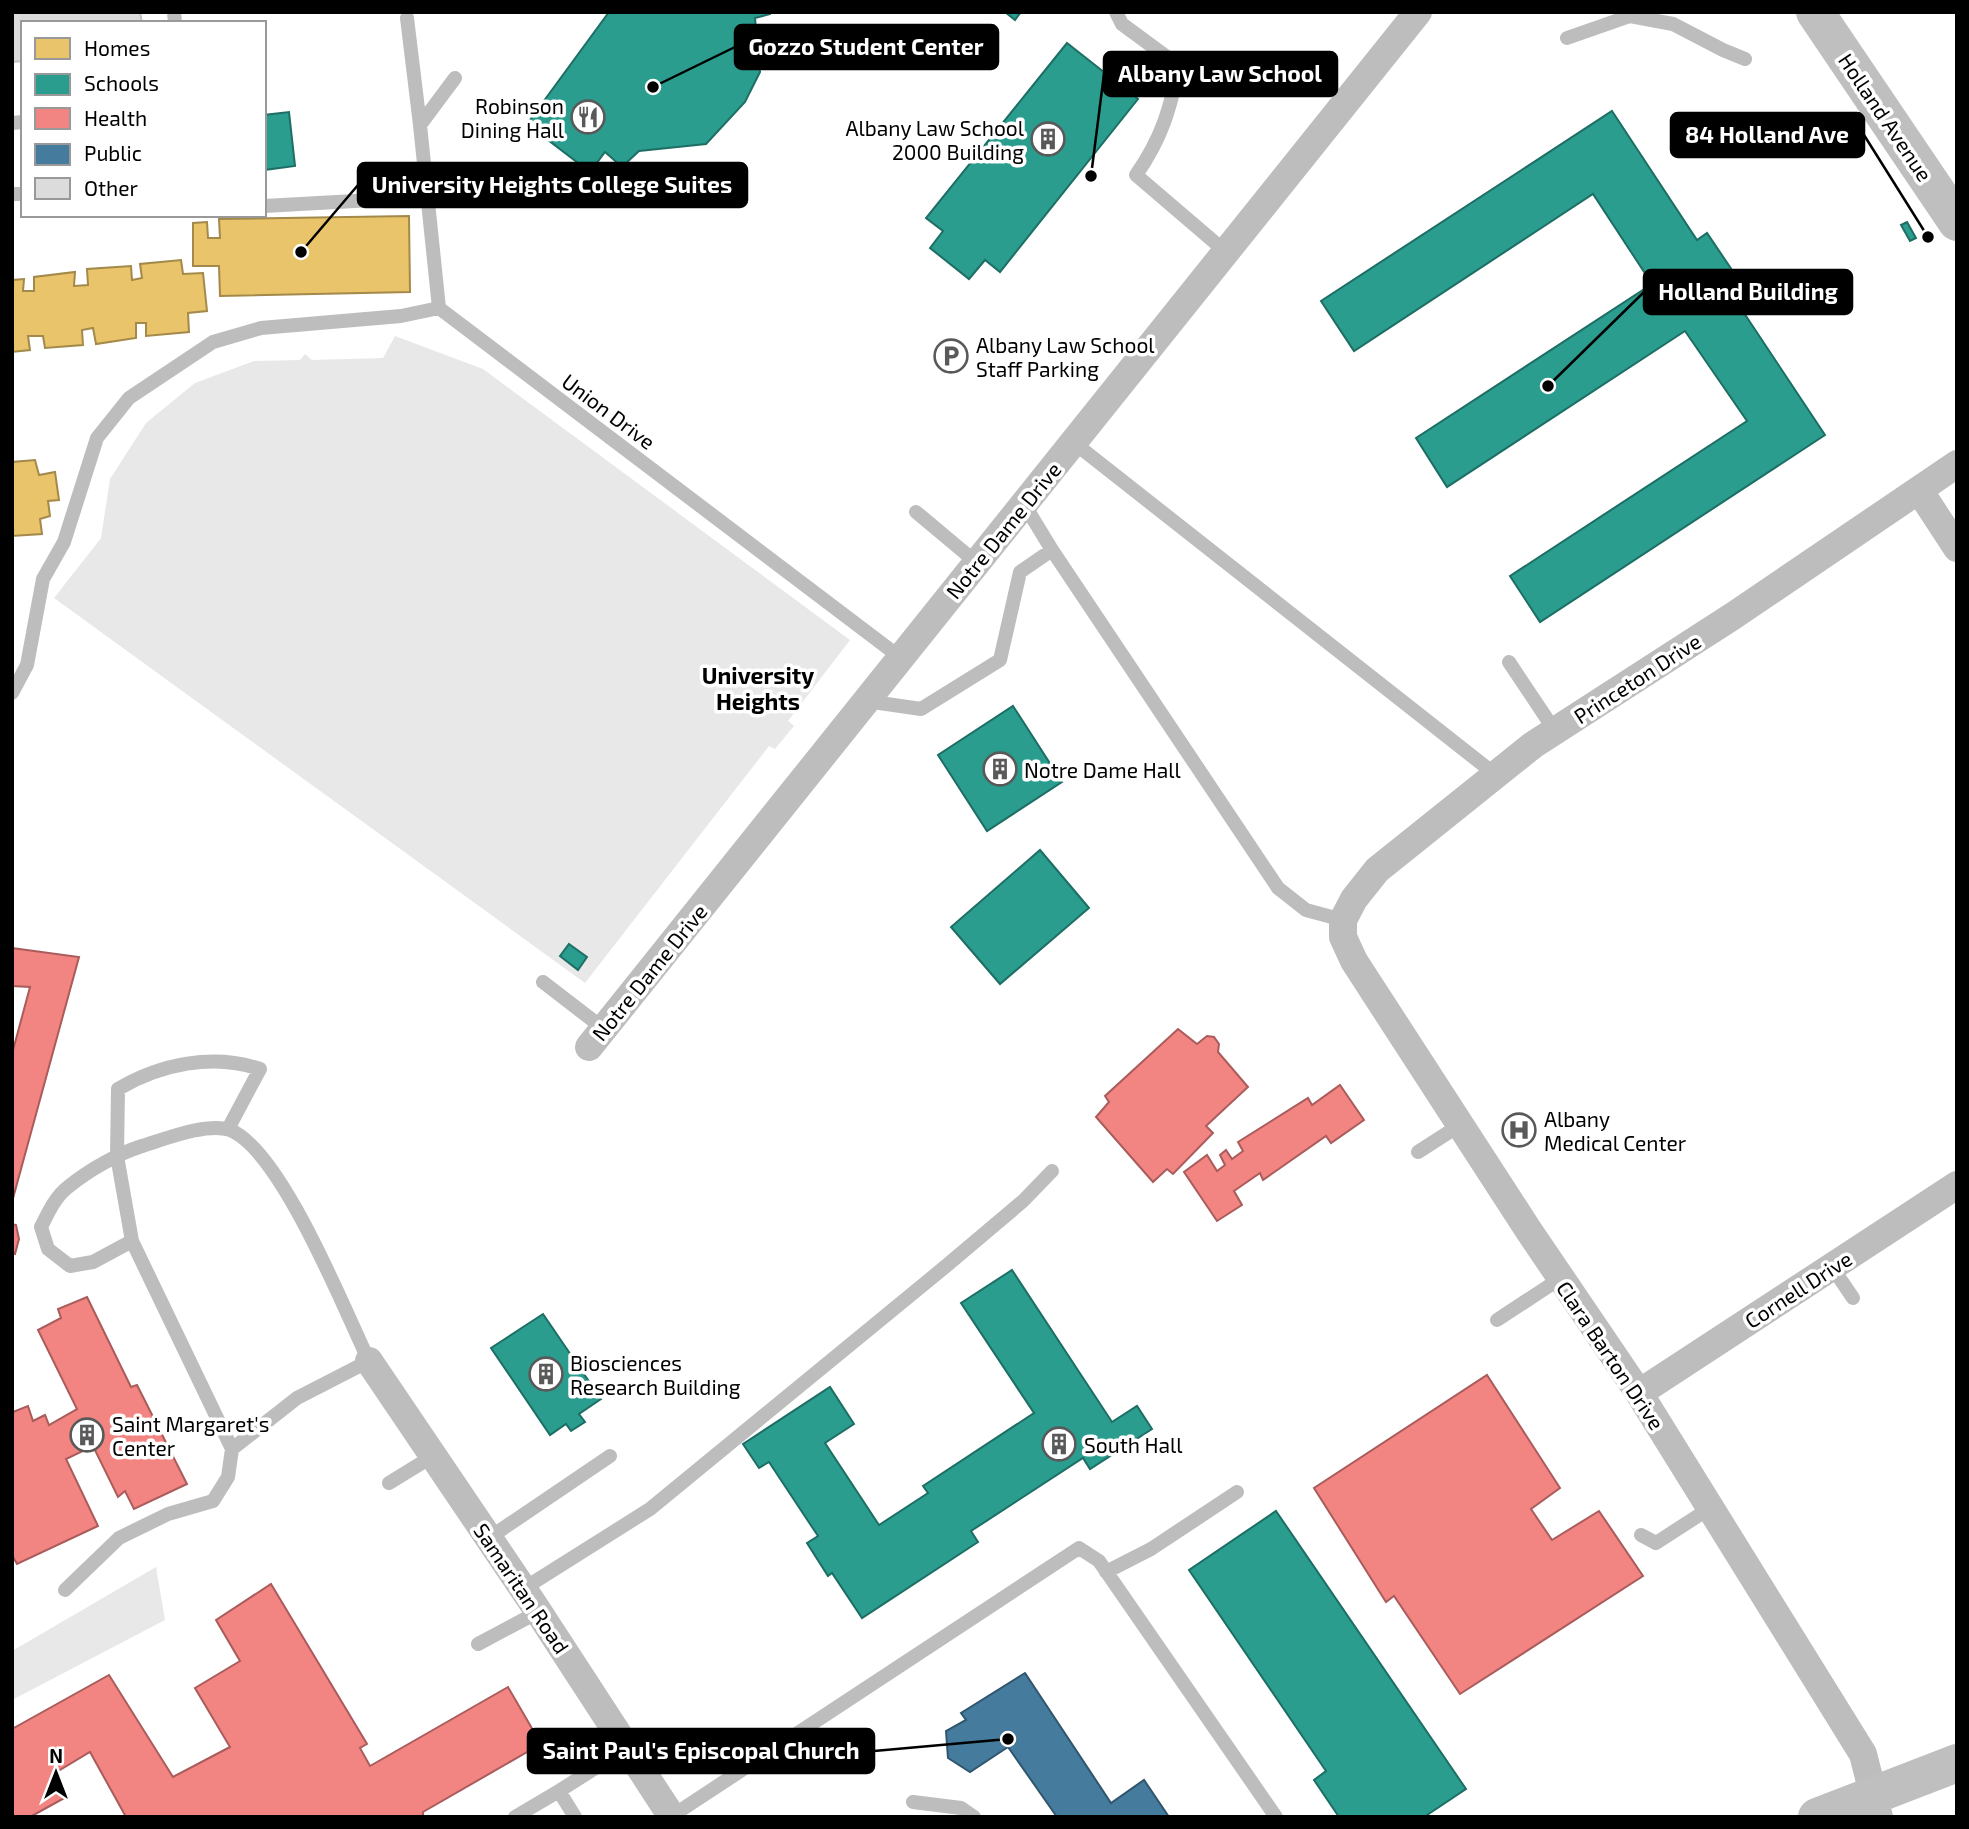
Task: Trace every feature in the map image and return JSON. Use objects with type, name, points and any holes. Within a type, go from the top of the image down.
[{"type":"street","name":"Holland Avenue","points":[[1815,12],[1957,222]]},
{"type":"street","name":"Notre Dame Drive","points":[[597,1038],[1226,252],[1409,16]]},
{"type":"street","name":"Princeton Drive","points":[[1343,920],[1354,899],[1377,870],[1533,745],[1733,616],[1957,464]]},
{"type":"street","points":[[1919,490],[1957,548]]},
{"type":"street","name":"Clara Barton Drive","points":[[1343,920],[1342,937],[1353,961],[1639,1394],[1863,1754],[1876,1806]]},
{"type":"street","name":"Cornell Drive","points":[[1639,1394],[1957,1185]]},
{"type":"street","name":"Samaritan Road","points":[[369,1361],[672,1816]]},
{"type":"street","points":[[1817,1817],[1876,1806],[1957,1763]]},
{"type":"lane","points":[[1116,12],[1122,24],[1179,66],[1170,110],[1153,150],[1136,175],[1226,252]]},
{"type":"lane","points":[[1567,38],[1630,16],[1675,18],[1745,59]]},
{"type":"lane","points":[[12,693],[27,665],[43,579],[64,542],[97,438],[129,398],[213,342],[261,328],[401,316],[439,308],[407,19]]},
{"type":"lane","points":[[420,125],[455,78]]},
{"type":"lane","points":[[266,206],[427,197]]},
{"type":"lane","name":"Union Drive","points":[[439,308],[901,658]]},
{"type":"lane","points":[[1073,442],[1496,775]]},
{"type":"lane","points":[[1024,504],[1278,888],[1306,910],[1343,920]]},
{"type":"lane","points":[[916,512],[976,563]]},
{"type":"lane","points":[[866,701],[920,709],[1000,660],[1020,572],[1052,550]]},
{"type":"lane","points":[[1509,662],[1555,731]]},
{"type":"lane","points":[[543,982],[597,1038]]},
{"type":"lane","points":[[65,1590],[118,1538],[168,1514],[213,1501],[228,1477],[232,1449],[132,1241],[117,1156],[118,1089],[138,1077],[203,1060],[240,1062],[260,1069],[228,1129]]},
{"type":"lane","points":[[1418,1152],[1460,1125]]},
{"type":"lane","points":[[132,1241],[93,1262],[70,1266],[48,1248],[41,1227],[50,1209],[66,1188],[117,1156],[201,1129],[228,1129],[247,1139],[267,1161],[293,1202],[369,1361],[297,1398],[232,1449]]},
{"type":"lane","points":[[478,1644],[530,1600],[650,1508],[956,1258],[1023,1201],[1052,1171]]},
{"type":"lane","points":[[1832,1267],[1853,1298]]},
{"type":"lane","points":[[1497,1320],[1560,1278]]},
{"type":"lane","points":[[390,1483],[433,1456]]},
{"type":"lane","points":[[489,1538],[610,1456]]},
{"type":"lane","points":[[1106,1572],[1151,1549],[1237,1492]]},
{"type":"lane","points":[[1641,1535],[1656,1543],[1710,1508]]},
{"type":"lane","points":[[672,1816],[1079,1548],[1099,1561],[1276,1817]]},
{"type":"lane","points":[[515,1817],[627,1748]]},
{"type":"lane","points":[[559,1791],[575,1817]]},
{"type":"lane","points":[[913,1802],[961,1808],[974,1817]]},
{"type":"shaded area","points":[[395,336],[483,369],[850,640],[788,721],[794,726],[775,749],[769,746],[585,983],[54,598],[101,538],[110,479],[146,423],[195,383],[254,361],[300,360],[305,354],[312,360],[383,358]]},
{"type":"shaded area","points":[[156,1567],[165,1620],[12,1700],[12,1651]]},
{"type":"building: Homes","points":[[409,216],[410,292],[220,296],[219,266],[193,266],[193,223],[207,222],[208,238],[220,238],[219,219]]},
{"type":"building: Homes","points":[[181,260],[183,274],[203,273],[207,311],[188,313],[189,332],[146,336],[146,323],[136,323],[136,338],[96,344],[93,328],[82,330],[83,345],[45,348],[43,336],[28,336],[30,350],[12,352],[12,280],[24,279],[23,291],[34,291],[34,277],[75,272],[74,286],[88,285],[87,269],[131,266],[132,280],[142,278],[140,264]]},
{"type":"building: Homes","points":[[35,460],[39,475],[55,472],[59,500],[48,501],[50,516],[40,519],[42,534],[12,536],[12,462]]},
{"type":"building: Schools","points":[[609,12],[770,12],[755,18],[760,72],[745,102],[706,144],[639,151],[622,167],[605,152],[590,172],[527,124]]},
{"type":"building: Schools","points":[[1005,12],[1021,12],[1015,20]]},
{"type":"building: Schools","name":"Albany Law School 2000 Building","points":[[1067,43],[1138,99],[1000,272],[985,260],[969,279],[930,248],[943,231],[926,218]]},
{"type":"building: Schools","points":[[1612,111],[1697,240],[1707,233],[1730,267],[1755,306],[1744,313],[1825,435],[1540,622],[1510,576],[1747,421],[1685,331],[1447,487],[1416,438],[1652,284],[1593,194],[1354,351],[1321,301]]},
{"type":"building: Schools","points":[[289,112],[295,166],[266,170],[266,115]]},
{"type":"building: Schools","points":[[1907,222],[1916,238],[1910,241],[1901,225]]},
{"type":"building: Schools","name":"Notre Dame Hall","points":[[1013,706],[1062,782],[987,831],[938,755]]},
{"type":"building: Schools","points":[[1040,850],[1089,908],[1000,984],[951,927]]},
{"type":"building: Schools","points":[[569,944],[587,957],[578,970],[560,956]]},
{"type":"building: Schools","name":"South Hall","points":[[1012,1270],[1112,1422],[1137,1406],[1152,1429],[1090,1469],[1083,1458],[971,1531],[978,1542],[862,1618],[832,1573],[828,1576],[807,1543],[818,1536],[769,1462],[759,1468],[743,1444],[830,1387],[854,1424],[825,1443],[879,1525],[928,1493],[923,1486],[1034,1413],[961,1303]]},
{"type":"building: Schools","name":"Biosciences Research Building","points":[[543,1314],[601,1399],[579,1414],[585,1422],[571,1431],[566,1424],[550,1435],[491,1348]]},
{"type":"building: Schools","points":[[1276,1511],[1466,1789],[1424,1817],[1339,1817],[1314,1780],[1326,1771],[1189,1570]]},
{"type":"building: Health","points":[[12,948],[79,957],[12,1202],[12,1054],[30,987],[12,986]]},
{"type":"building: Health","points":[[1178,1029],[1197,1044],[1207,1036],[1214,1037],[1219,1044],[1218,1052],[1248,1087],[1206,1126],[1213,1133],[1173,1174],[1167,1169],[1153,1182],[1096,1117],[1109,1102],[1105,1096]]},
{"type":"building: Health","points":[[1340,1085],[1364,1120],[1331,1143],[1326,1136],[1263,1180],[1260,1173],[1234,1191],[1242,1205],[1217,1221],[1184,1172],[1207,1155],[1217,1171],[1225,1165],[1220,1155],[1226,1150],[1232,1159],[1243,1151],[1238,1142],[1308,1098],[1312,1105]]},
{"type":"building: Health","points":[[12,1224],[16,1225],[19,1239],[15,1254],[12,1253]]},
{"type":"building: Health","name":"Saint Margaret's Center","points":[[87,1297],[131,1387],[137,1385],[187,1484],[134,1509],[125,1491],[118,1497],[93,1446],[66,1459],[98,1526],[17,1564],[12,1555],[12,1410],[13,1412],[28,1406],[33,1421],[45,1415],[49,1425],[77,1409],[38,1330],[61,1318],[58,1309]]},
{"type":"building: Health","points":[[1487,1375],[1560,1488],[1531,1509],[1552,1540],[1599,1511],[1643,1576],[1460,1694],[1394,1596],[1386,1602],[1314,1488]]},
{"type":"building: Health","points":[[271,1584],[367,1744],[360,1748],[370,1766],[508,1687],[541,1744],[423,1812],[423,1817],[126,1817],[90,1752],[55,1773],[68,1796],[30,1817],[12,1817],[12,1729],[109,1675],[173,1777],[230,1747],[195,1688],[240,1661],[216,1620]]},
{"type":"building: Public","points":[[1025,1673],[1111,1803],[1144,1780],[1169,1817],[1057,1817],[1008,1747],[970,1772],[948,1758],[946,1731],[966,1720],[961,1713]]},
{"type":"building: Other","points":[[12,12],[140,12],[142,21],[21,21],[21,61],[12,62]]},
{"type":"place","name":"Gozzo Student Center","points":[[653,87]]},
{"type":"place","name":"Robinson Dining Hall","points":[[588,117]]},
{"type":"place","name":"Albany Law School 2000 Building","points":[[1048,139]]},
{"type":"place","name":"Albany Law School","points":[[1091,176]]},
{"type":"place","name":"84 Holland Ave","points":[[1928,237]]},
{"type":"place","name":"University Heights College Suites","points":[[301,252]]},
{"type":"place","name":"Albany Law School Staff Parking","points":[[951,356]]},
{"type":"place","name":"Holland Building","points":[[1548,386]]},
{"type":"place","name":"Notre Dame Hall","points":[[1000,769]]},
{"type":"place","name":"Albany Medical Center","points":[[1519,1130]]},
{"type":"place","name":"Biosciences Research Building","points":[[546,1374]]},
{"type":"place","name":"Saint Margaret's Center","points":[[87,1435]]},
{"type":"place","name":"South Hall","points":[[1059,1444]]},
{"type":"place","name":"Saint Paul's Episcopal Church","points":[[1008,1739]]},
{"type":"district","name":"University Heights","points":[[758,688]]}]
